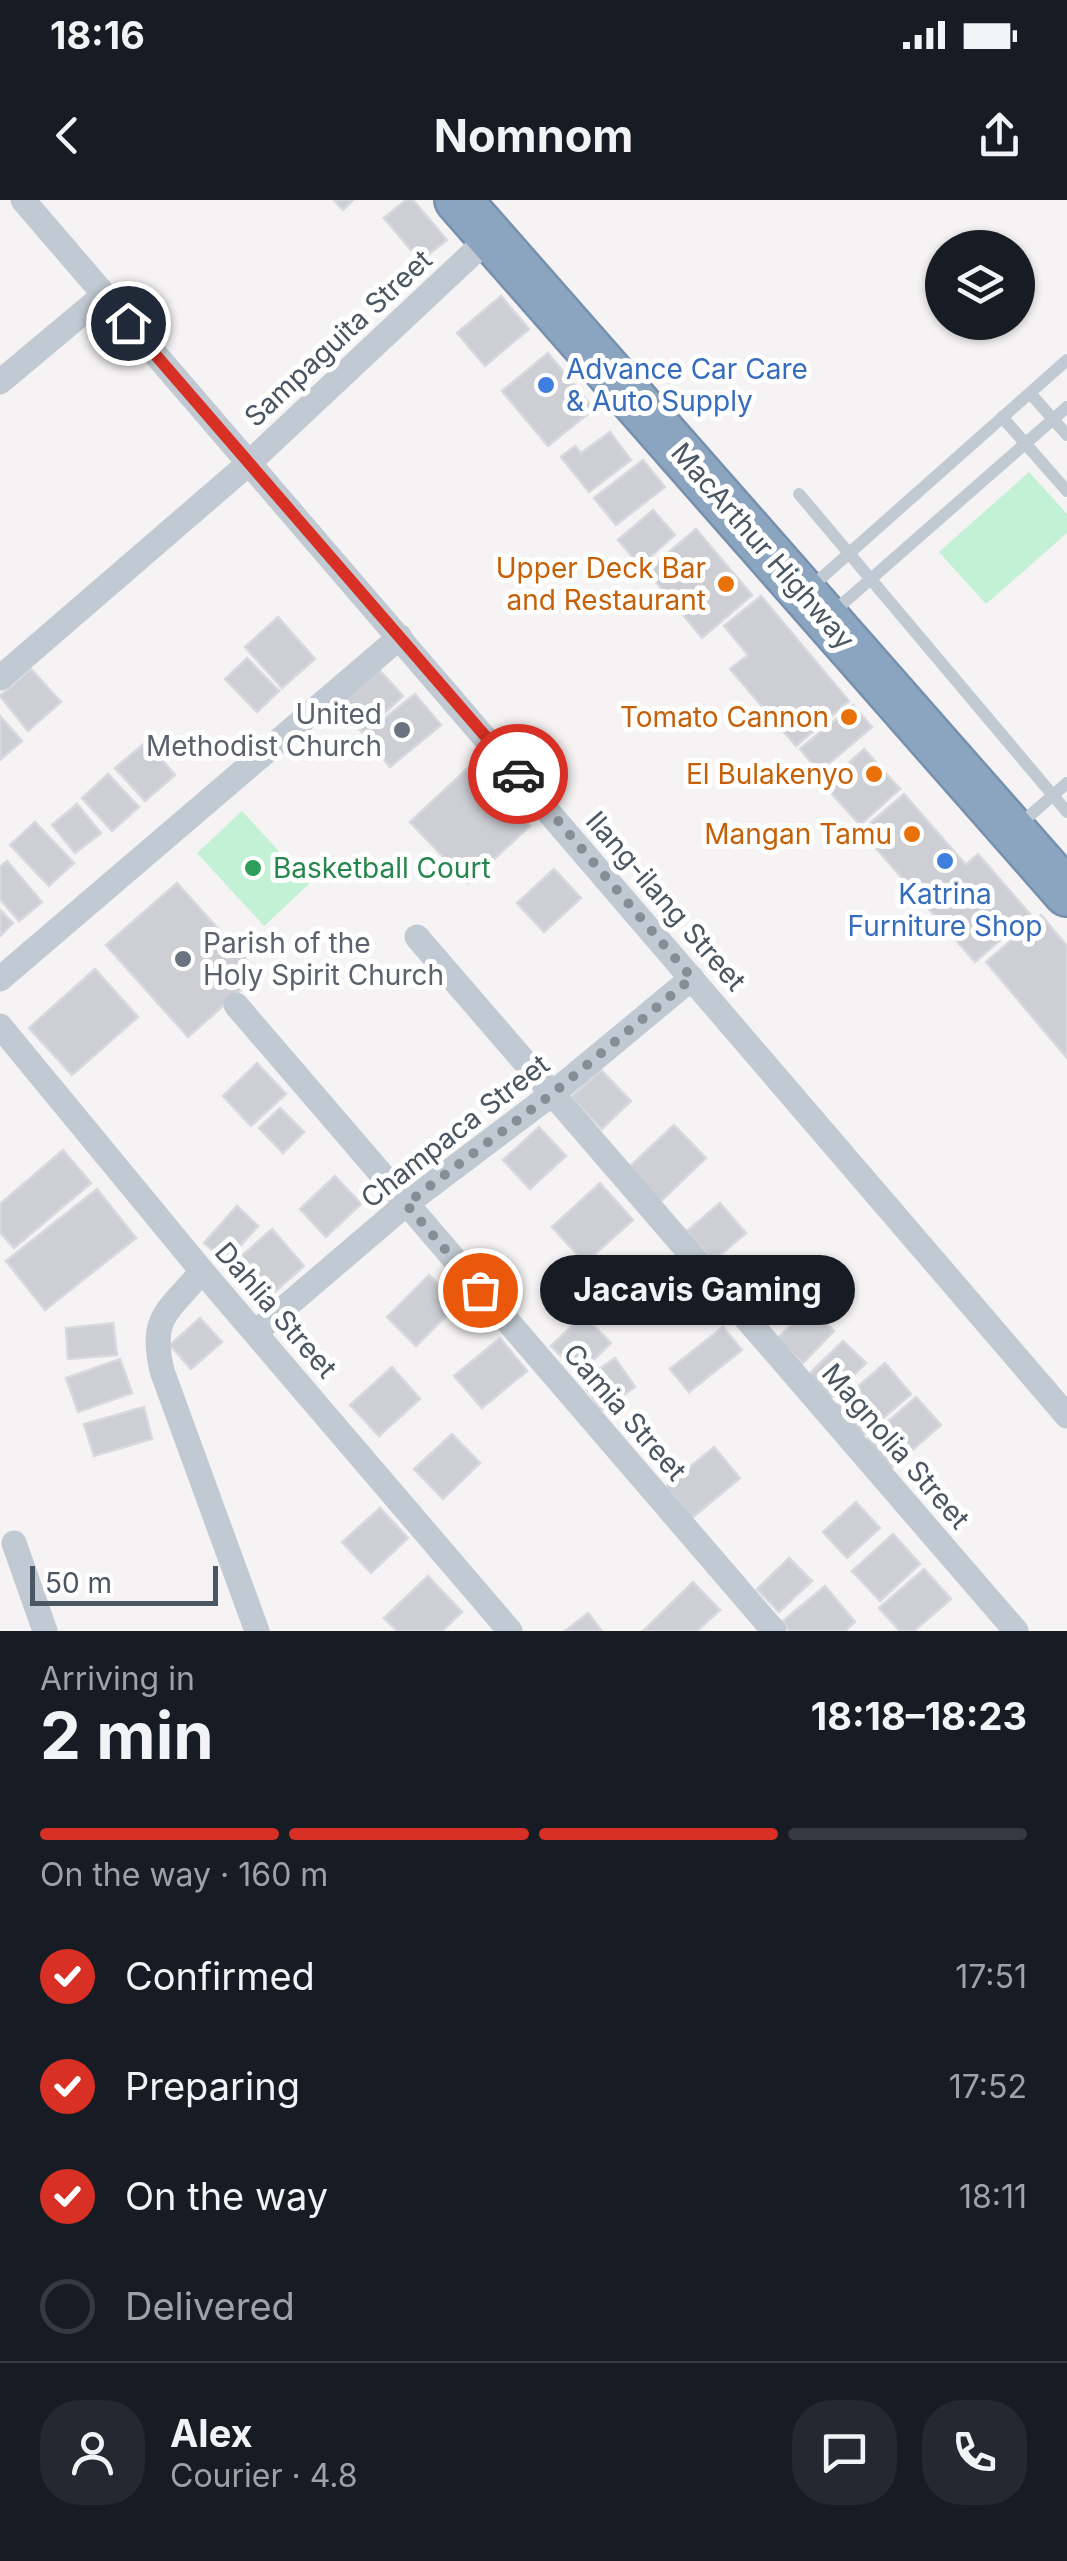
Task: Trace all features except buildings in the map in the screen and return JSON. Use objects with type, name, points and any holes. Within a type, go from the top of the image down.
[{"type":"highway","name":"MacArthur Highway","points":[[458,200],[1067,893]]},
{"type":"street","name":"Ilang-ilang Street","points":[[22,200],[1067,1416]]},
{"type":"street","name":"Sampaguita Street","points":[[0,678],[248,464],[490,237]]},
{"type":"street","points":[[0,382],[104,295]]},
{"type":"street","points":[[0,979],[400,637]]},
{"type":"street","name":"Magnolia Street","points":[[417,937],[1016,1631]]},
{"type":"street","name":"Champaca Street","points":[[256,1332],[406,1204],[552,1094],[692,978]]},
{"type":"street","name":"Camia Street","points":[[236,1006],[774,1631]]},
{"type":"street","name":"Dahlia Street","points":[[0,1026],[202,1271],[510,1631]]},
{"type":"street","points":[[202,1271],[159,1324],[155,1341],[162,1371],[256,1631]]},
{"type":"street","points":[[14,1543],[45,1631]]},
{"type":"lane","points":[[816,606],[849,554],[1067,360]]},
{"type":"lane","points":[[1030,393],[1067,435]]},
{"type":"lane","points":[[816,606],[871,580],[1067,408]]},
{"type":"lane","points":[[1002,418],[1067,491]]},
{"type":"lane","points":[[799,494],[1067,812]]},
{"type":"lane","points":[[1012,830],[1067,784]]},
{"type":"green space","points":[[1029,472],[1067,514],[1067,533],[986,604],[939,552]]},
{"type":"green space","name":"Basketball Court","points":[[242,811],[309,884],[264,926],[197,853]]},
{"type":"way so far","points":[[480,1290],[406,1204],[552,1094],[692,978],[518,774]]},
{"type":"place","name":"Advance Car Care & Auto Supply","points":[[546,385]]},
{"type":"place","name":"Upper Deck Bar and Restaurant","points":[[726,584]]},
{"type":"place","name":"Tomato Cannon","points":[[849,717]]},
{"type":"place","name":"United Methodist Church","points":[[402,730]]},
{"type":"place","name":"El Bulakenyo","points":[[874,774]]},
{"type":"place","name":"Mangan Tamu","points":[[912,834]]},
{"type":"place","name":"Katrina Furniture Shop","points":[[945,861]]},
{"type":"place","name":"Basketball Court","points":[[253,868]]},
{"type":"place","name":"Parish of the Holy Spirit Church","points":[[183,959]]},
{"type":"place","name":"Jacavis Gaming","points":[[480,1290]]},
{"type":"route","points":[[128,323],[518,774]]}]
